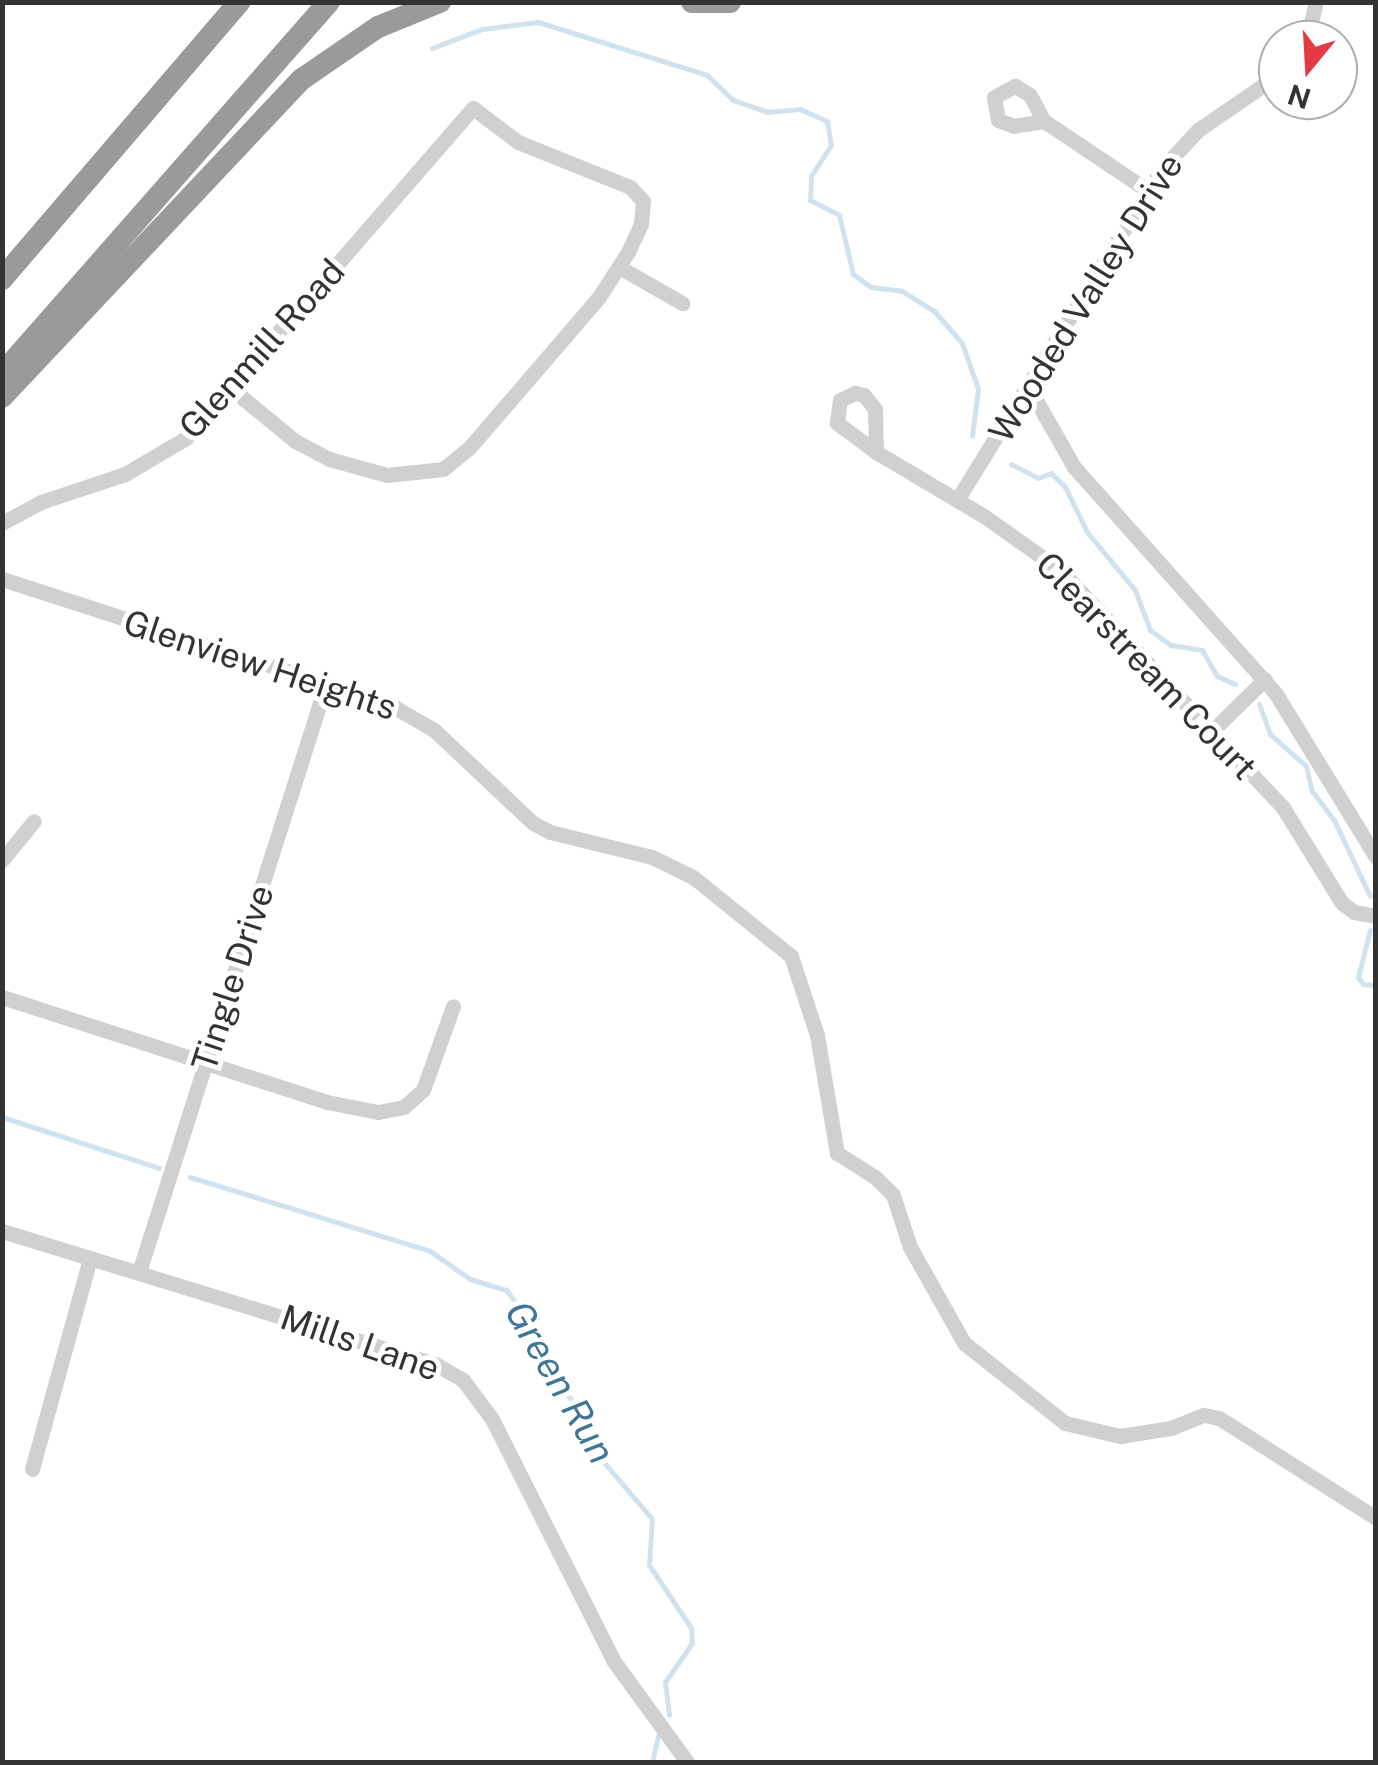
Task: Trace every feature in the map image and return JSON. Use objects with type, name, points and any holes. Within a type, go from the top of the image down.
[{"type":"highway","points":[[2,279],[240,2]]},
{"type":"highway","points":[[2,374],[330,2]]},
{"type":"highway","points":[[2,397],[302,80],[378,28],[440,2]]},
{"type":"highway","points":[[692,2],[730,2]]},
{"type":"street","name":"Wooded Valley Drive","points":[[958,500],[1147,190],[1198,130],[1258,89]]},
{"type":"street","name":"Glenmill Road","points":[[2,523],[41,502],[125,474],[167,452],[203,423],[473,108],[544,156],[637,192],[644,212],[620,267]]},
{"type":"street","points":[[1044,121],[1147,190]]},
{"type":"street","points":[[232,389],[295,441],[329,459],[387,475],[442,469],[469,448],[560,345],[620,267],[682,303]]},
{"type":"street","name":"Clearstream Court","points":[[1028,386],[1074,468],[1265,679],[1376,857]]},
{"type":"street","name":"Clearstream Court","points":[[876,452],[958,500],[1060,570],[1294,821],[1342,903],[1354,912],[1376,916]]},
{"type":"street","name":"Glenview Heights","points":[[2,579],[389,704],[434,730],[517,811],[550,832],[613,844],[693,877],[791,956],[817,1036],[836,1152],[875,1177],[893,1195],[910,1246],[964,1342],[1066,1423],[1093,1433],[1145,1434],[1204,1415],[1219,1418],[1376,1518]]},
{"type":"street","points":[[1212,731],[1265,679]]},
{"type":"street","name":"Tingle Drive","points":[[139,1272],[326,684]]},
{"type":"street","points":[[2,860],[34,821]]},
{"type":"street","points":[[2,997],[327,1102],[362,1111],[391,1112],[423,1090],[453,1006]]},
{"type":"street","name":"Mills Lane","points":[[2,1231],[437,1365],[463,1380],[492,1419],[614,1660],[687,1762]]},
{"type":"street","points":[[32,1469],[90,1258]]},
{"type":"waterway","points":[[432,48],[482,29],[538,22],[707,75],[733,100],[767,112],[800,109],[827,121],[831,145],[811,176],[810,200],[839,215],[853,274],[871,287],[902,291],[935,312],[962,343],[978,389],[972,436]]},
{"type":"waterway","points":[[1011,464],[1038,478],[1051,473],[1065,487],[1087,532],[1135,590],[1150,630],[1171,645],[1202,650],[1217,676],[1235,684]]},
{"type":"waterway","points":[[1259,704],[1270,734],[1306,766],[1312,791],[1334,820],[1370,896]]},
{"type":"waterway","points":[[1370,930],[1358,977],[1363,984],[1376,985]]},
{"type":"waterway","name":"Green Run","points":[[2,1117],[159,1168]]},
{"type":"waterway","name":"Green Run","points":[[190,1177],[430,1251],[470,1279],[506,1290],[533,1325],[556,1383],[593,1423],[602,1460],[652,1519],[649,1565],[691,1628],[692,1643],[665,1682],[669,1715]]},
{"type":"waterway","name":"Green Run","points":[[652,1762],[658,1736]]}]
